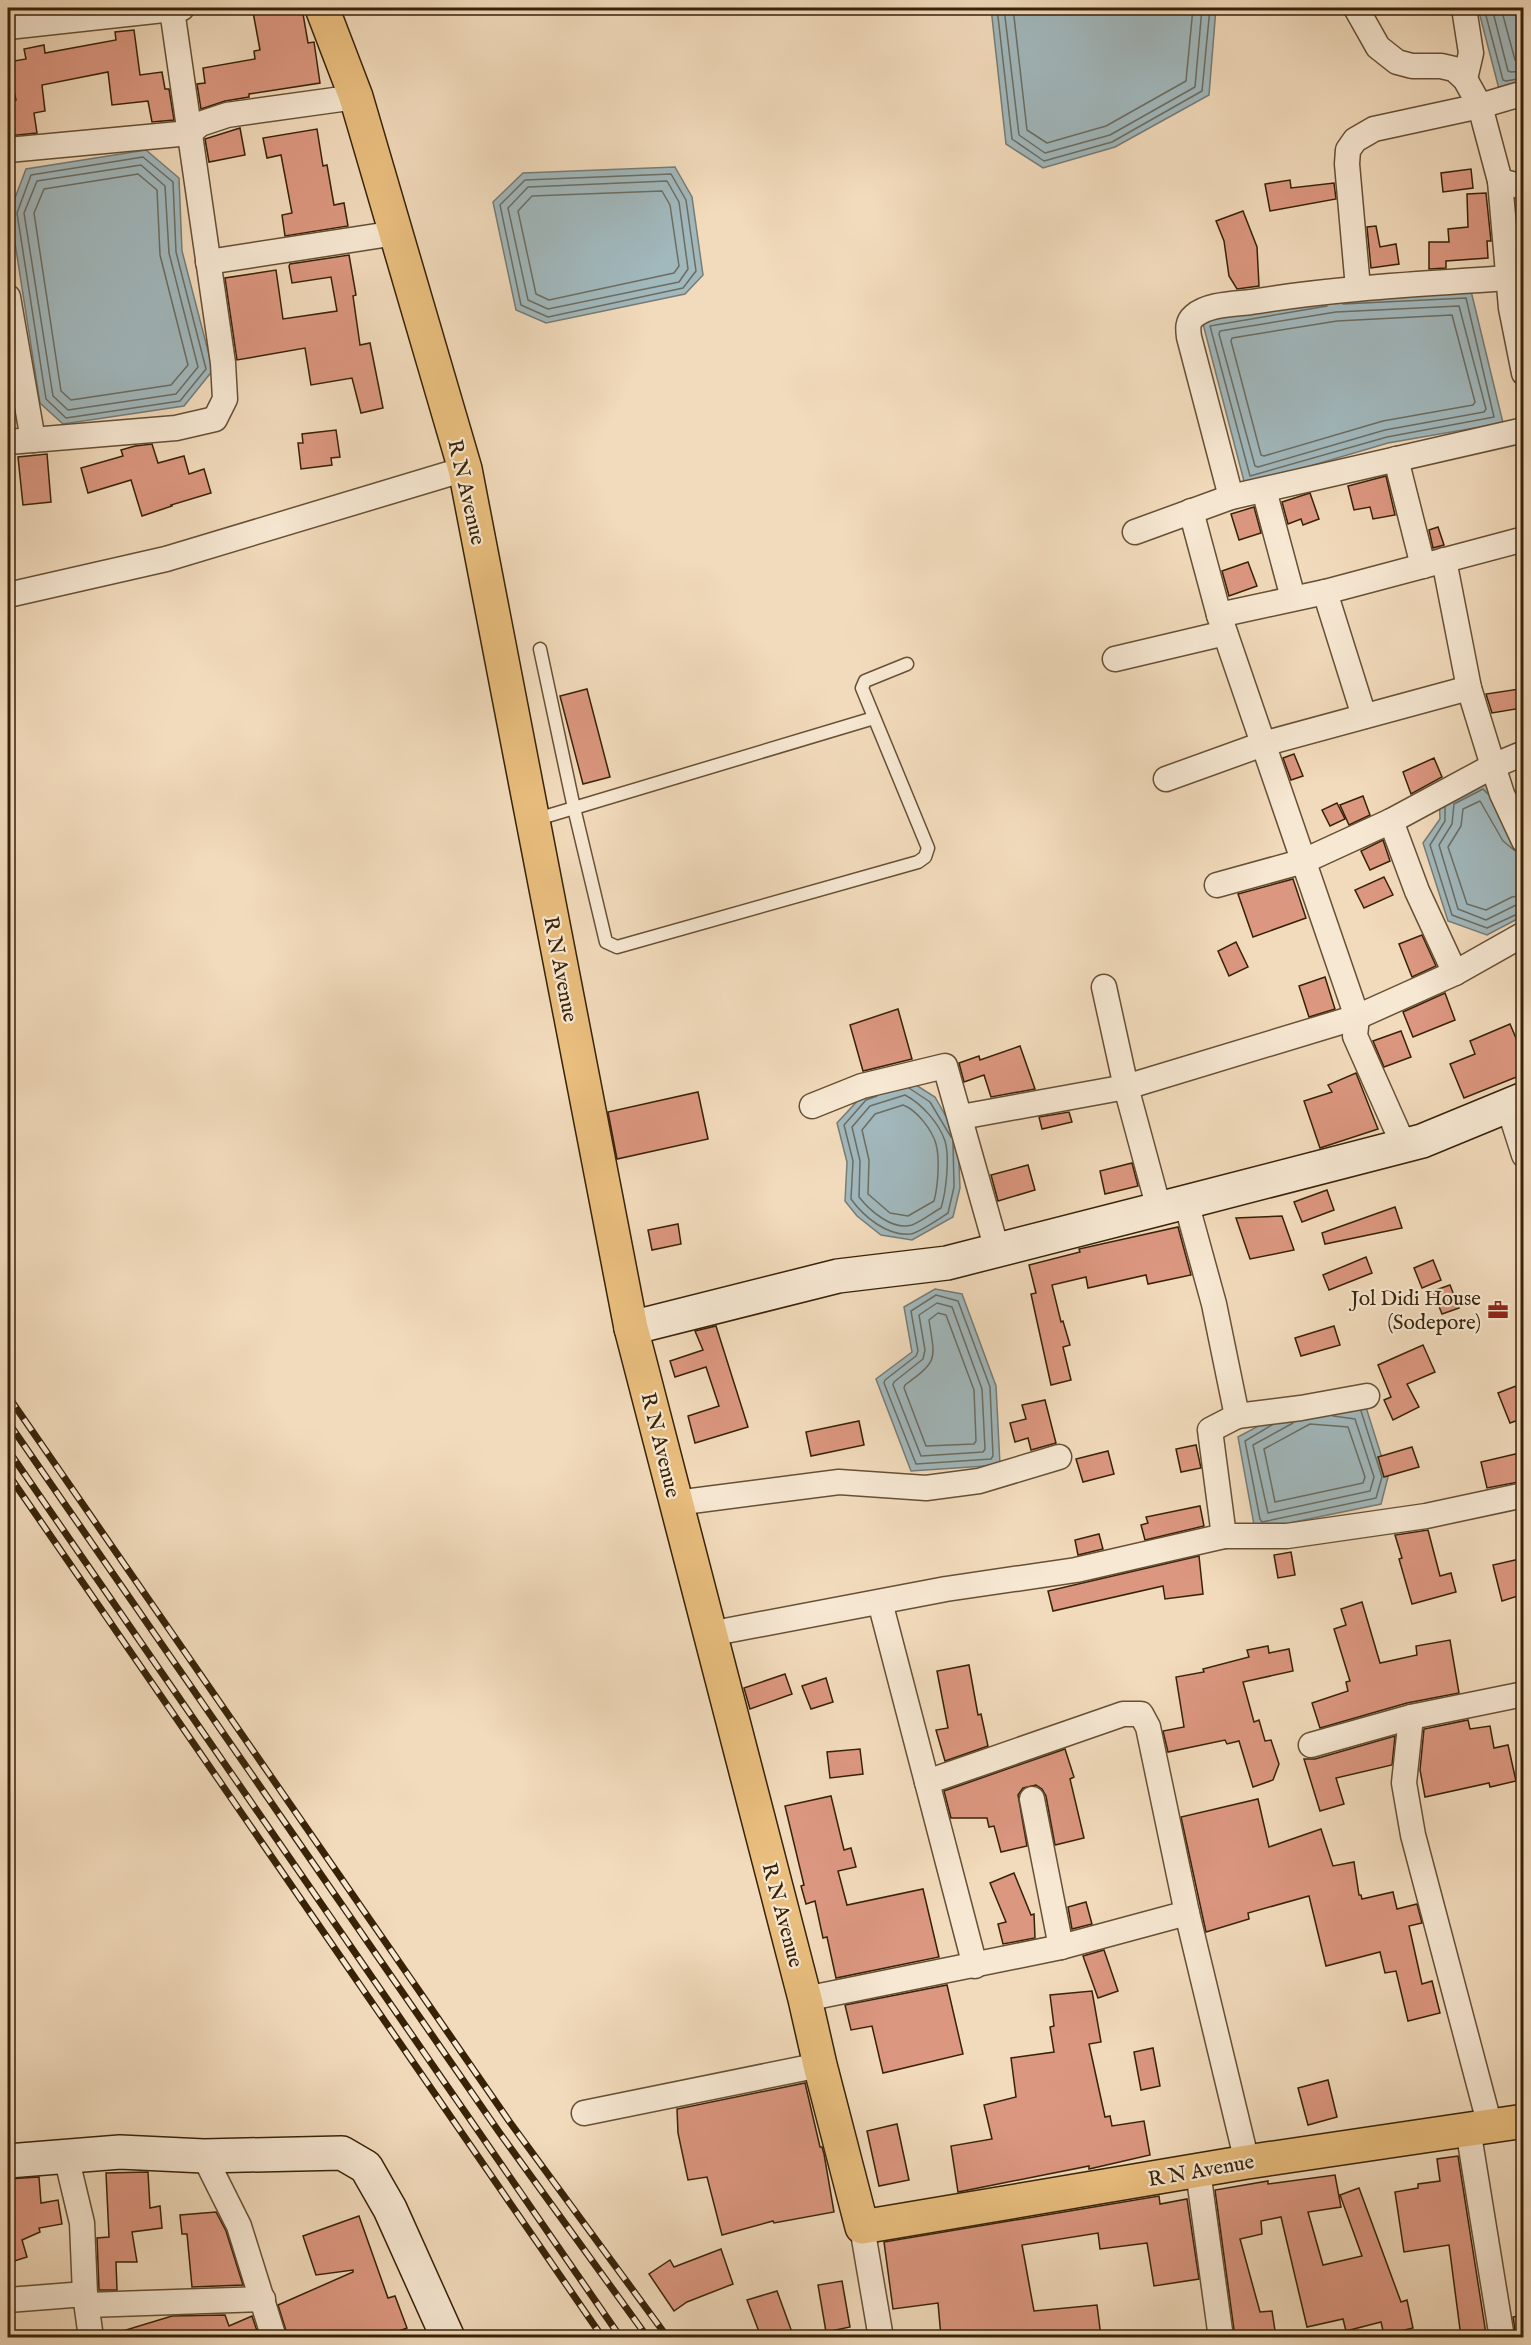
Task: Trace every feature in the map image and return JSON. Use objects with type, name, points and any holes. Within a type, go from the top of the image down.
[{"type":"main road","name":"R N Avenue","points":[[322,8],[356,97],[465,469],[631,1328],[806,1999],[820,2065],[862,2227],[1246,2162],[1524,2121]]},
{"type":"street","points":[[1356,8],[1378,47],[1397,62],[1412,66],[1441,66],[1455,69],[1465,79],[1480,106],[1500,181],[1508,278],[1517,307],[1524,373]]},
{"type":"street","points":[[1464,8],[1471,53],[1465,79]]},
{"type":"street","points":[[8,27],[177,9],[190,133],[223,363],[225,399],[215,419],[176,428],[8,442]]},
{"type":"street","points":[[1358,288],[1348,192],[1348,150],[1355,140],[1374,129],[1480,106],[1524,93]]},
{"type":"street","points":[[8,150],[190,133],[200,124],[227,116],[356,97]]},
{"type":"street","points":[[1500,181],[1524,187]]},
{"type":"street","points":[[208,262],[396,233]]},
{"type":"street","points":[[1231,497],[1189,337],[1188,324],[1193,317],[1203,311],[1220,307],[1306,293],[1508,278]]},
{"type":"street","points":[[8,297],[33,440]]},
{"type":"street","points":[[1135,532],[1231,497],[1524,430]]},
{"type":"street","points":[[1396,459],[1433,563],[1468,688],[1502,794],[1524,841]]},
{"type":"street","points":[[8,594],[166,559],[465,469]]},
{"type":"street","points":[[1264,490],[1293,598]]},
{"type":"street","points":[[1191,511],[1222,624],[1357,1017],[1354,1036],[1404,1146]]},
{"type":"street","points":[[1115,659],[1293,598],[1325,592],[1524,539]]},
{"type":"street","points":[[1325,592],[1364,716]]},
{"type":"street","points":[[1166,779],[1263,744],[1468,688]]},
{"type":"street","points":[[1217,885],[1304,861],[1391,820],[1493,766],[1524,753]]},
{"type":"street","points":[[1391,820],[1417,891],[1455,973]]},
{"type":"street","points":[[961,1118],[1126,1087],[1357,1017],[1455,973],[1524,934]]},
{"type":"street","points":[[1104,987],[1126,1087],[1214,1304],[1237,1416]]},
{"type":"street","points":[[813,1106],[862,1086],[945,1066],[997,1250]]},
{"type":"street","points":[[631,1328],[838,1276],[947,1263],[1422,1141],[1516,1102],[1524,1155]]},
{"type":"street","points":[[1224,1536],[1210,1430],[1237,1416],[1301,1408],[1366,1396]]},
{"type":"street","points":[[675,1503],[839,1482],[926,1488],[979,1481],[1059,1457]]},
{"type":"street","points":[[709,1634],[946,1589],[1076,1570],[1224,1536],[1298,1534],[1426,1516],[1524,1495]]},
{"type":"street","points":[[880,1602],[975,1966]]},
{"type":"street","points":[[1311,1745],[1411,1717],[1524,1694]]},
{"type":"street","points":[[927,1782],[1123,1714],[1141,1714],[1148,1727],[1187,1913],[1246,2162]]},
{"type":"street","points":[[1411,1717],[1404,1783],[1413,1835],[1479,2128],[1502,2337]]},
{"type":"street","points":[[1032,1799],[1061,1947]]},
{"type":"street","points":[[806,1999],[1061,1947],[1187,1913]]},
{"type":"street","points":[[584,2113],[820,2065]]},
{"type":"street","points":[[8,2161],[120,2152],[204,2157],[342,2153],[366,2167],[390,2209],[448,2337]]},
{"type":"street","points":[[66,2156],[82,2223],[86,2300],[91,2337]]},
{"type":"street","points":[[204,2157],[239,2226],[274,2337]]},
{"type":"street","points":[[1198,2171],[1221,2337]]},
{"type":"street","points":[[862,2227],[881,2337]]},
{"type":"street","points":[[8,2300],[263,2299]]},
{"type":"lane","points":[[540,649],[606,942],[617,947],[918,862],[925,857],[928,848],[862,688],[864,681],[907,664]]},
{"type":"lane","points":[[532,820],[874,718]]},
{"type":"water","points":[[991,8],[1216,8],[1209,95],[1115,147],[1043,168],[1006,144]]},
{"type":"water","points":[[1478,8],[1523,8],[1523,84],[1499,89]]},
{"type":"water","points":[[146,150],[179,178],[182,251],[213,370],[184,406],[63,424],[40,403],[10,211],[26,169]]},
{"type":"water","points":[[675,167],[692,197],[703,275],[685,294],[546,323],[516,310],[493,202],[523,173]]},
{"type":"water","points":[[1471,291],[1503,423],[1388,443],[1245,485],[1202,320],[1334,298]]},
{"type":"water","points":[[1491,770],[1523,833],[1523,916],[1487,935],[1448,921],[1423,843],[1440,819],[1439,795]]},
{"type":"water","points":[[908,1080],[935,1097],[958,1138],[960,1188],[953,1217],[912,1240],[881,1235],[857,1216],[845,1201],[847,1162],[837,1123],[863,1095]]},
{"type":"water","points":[[935,1289],[962,1294],[996,1386],[1000,1465],[911,1471],[876,1379],[912,1352],[904,1307]]},
{"type":"water","points":[[1305,1401],[1365,1404],[1388,1477],[1381,1504],[1255,1530],[1238,1437]]},
{"type":"building","points":[[274,8],[302,8],[308,43],[314,42],[320,83],[249,94],[249,97],[225,101],[201,109],[197,84],[205,83],[203,68],[255,59],[254,51],[260,50],[253,12]]},
{"type":"building","points":[[134,30],[140,75],[162,72],[165,89],[169,89],[174,120],[152,122],[148,101],[112,105],[108,72],[42,85],[45,111],[34,113],[37,133],[8,136],[8,101],[16,100],[8,62],[26,59],[24,49],[44,45],[45,53],[116,40],[115,32]]},
{"type":"building","points":[[240,128],[245,155],[209,162],[205,139]]},
{"type":"building","points":[[317,129],[323,166],[327,165],[334,205],[344,203],[348,226],[285,236],[282,215],[292,213],[281,155],[267,158],[263,138]]},
{"type":"building","points":[[1471,169],[1473,188],[1443,192],[1441,173]]},
{"type":"building","points":[[1290,180],[1291,188],[1334,183],[1336,199],[1270,211],[1265,184]]},
{"type":"building","points":[[1486,193],[1491,241],[1487,241],[1488,258],[1446,261],[1446,268],[1429,269],[1429,242],[1449,242],[1448,229],[1468,227],[1467,194]]},
{"type":"building","points":[[1516,206],[1524,206],[1524,239],[1519,239]]},
{"type":"building","points":[[1243,211],[1257,247],[1259,286],[1237,289],[1229,276],[1224,241],[1216,221]]},
{"type":"building","points":[[1376,226],[1380,247],[1396,244],[1399,264],[1371,268],[1367,227]]},
{"type":"building","points":[[349,255],[356,295],[353,296],[360,345],[370,343],[383,408],[361,413],[352,378],[311,385],[305,348],[237,360],[225,278],[276,270],[283,319],[337,311],[331,277],[292,283],[289,266]]},
{"type":"building","points":[[336,430],[340,457],[331,458],[332,465],[301,469],[298,443],[303,443],[302,434]]},
{"type":"building","points":[[152,444],[158,463],[184,456],[189,474],[204,469],[211,493],[142,516],[131,480],[88,493],[81,468],[123,456],[121,450]]},
{"type":"building","points":[[47,454],[51,502],[23,505],[18,457]]},
{"type":"building","points":[[1386,476],[1395,515],[1373,519],[1370,507],[1354,510],[1348,486]]},
{"type":"building","points":[[1310,493],[1319,519],[1303,525],[1301,519],[1288,524],[1282,502]]},
{"type":"building","points":[[1254,507],[1261,533],[1239,540],[1231,514]]},
{"type":"building","points":[[1438,527],[1444,545],[1433,548],[1429,530]]},
{"type":"building","points":[[1248,562],[1257,586],[1229,596],[1222,571]]},
{"type":"building","points":[[587,689],[610,777],[583,784],[560,696]]},
{"type":"building","points":[[1519,689],[1522,708],[1492,713],[1486,694]]},
{"type":"building","points":[[1294,754],[1303,776],[1291,780],[1283,758]]},
{"type":"building","points":[[1434,758],[1442,777],[1411,794],[1403,772]]},
{"type":"building","points":[[1363,796],[1370,815],[1349,825],[1340,805]]},
{"type":"building","points":[[1337,803],[1345,819],[1330,826],[1322,810]]},
{"type":"building","points":[[1383,840],[1390,861],[1370,870],[1361,851]]},
{"type":"building","points":[[1384,877],[1393,895],[1364,908],[1355,890]]},
{"type":"building","points":[[1293,879],[1306,918],[1253,937],[1238,894]]},
{"type":"building","points":[[1422,935],[1436,966],[1412,977],[1399,944]]},
{"type":"building","points":[[1236,942],[1248,967],[1229,976],[1218,951]]},
{"type":"building","points":[[1325,977],[1335,1009],[1309,1017],[1299,986]]},
{"type":"building","points":[[1445,993],[1455,1020],[1413,1037],[1403,1012]]},
{"type":"building","points":[[898,1009],[912,1059],[863,1071],[850,1025]]},
{"type":"building","points":[[1510,1024],[1524,1057],[1524,1074],[1464,1098],[1450,1064],[1475,1054],[1470,1041]]},
{"type":"building","points":[[1401,1031],[1411,1057],[1384,1067],[1373,1041]]},
{"type":"building","points":[[1020,1046],[1035,1089],[991,1097],[984,1075],[964,1082],[959,1063],[979,1056],[980,1060]]},
{"type":"building","points":[[1356,1073],[1378,1129],[1320,1148],[1304,1101],[1332,1092],[1328,1085]]},
{"type":"building","points":[[698,1092],[708,1139],[617,1159],[608,1112]]},
{"type":"building","points":[[1069,1112],[1072,1122],[1042,1129],[1039,1117]]},
{"type":"building","points":[[1132,1163],[1138,1186],[1105,1194],[1100,1171]]},
{"type":"building","points":[[1028,1165],[1035,1190],[998,1201],[991,1175]]},
{"type":"building","points":[[1327,1190],[1334,1210],[1302,1222],[1294,1202]]},
{"type":"building","points":[[1395,1207],[1402,1228],[1325,1244],[1322,1233]]},
{"type":"building","points":[[1282,1216],[1294,1250],[1250,1259],[1236,1218]]},
{"type":"building","points":[[678,1224],[681,1244],[652,1250],[648,1230]]},
{"type":"building","points":[[1178,1227],[1191,1275],[1148,1284],[1146,1275],[1088,1288],[1086,1277],[1052,1285],[1061,1322],[1063,1321],[1070,1345],[1063,1347],[1071,1380],[1051,1385],[1031,1294],[1036,1293],[1029,1265],[1080,1252],[1079,1249]]},
{"type":"building","points":[[1366,1257],[1372,1273],[1329,1290],[1323,1275]]},
{"type":"building","points":[[1433,1260],[1441,1280],[1422,1288],[1414,1268]]},
{"type":"building","points":[[1450,1285],[1459,1308],[1442,1314],[1433,1291]]},
{"type":"building","points":[[716,1326],[748,1427],[695,1443],[688,1416],[719,1406],[706,1367],[675,1377],[670,1361],[703,1350],[695,1331]]},
{"type":"building","points":[[1334,1326],[1340,1345],[1301,1356],[1295,1338]]},
{"type":"building","points":[[1423,1345],[1435,1372],[1407,1384],[1419,1407],[1393,1420],[1384,1400],[1391,1397],[1378,1365]]},
{"type":"building","points":[[1516,1386],[1524,1405],[1524,1418],[1510,1423],[1498,1393]]},
{"type":"building","points":[[1045,1400],[1056,1443],[1031,1450],[1028,1438],[1015,1442],[1010,1423],[1026,1419],[1022,1405]]},
{"type":"building","points":[[859,1421],[864,1445],[811,1456],[806,1432]]},
{"type":"building","points":[[1196,1445],[1201,1468],[1181,1472],[1176,1449]]},
{"type":"building","points":[[1412,1447],[1419,1467],[1384,1477],[1378,1457]]},
{"type":"building","points":[[1108,1451],[1114,1474],[1083,1482],[1076,1459]]},
{"type":"building","points":[[1524,1452],[1524,1481],[1487,1488],[1481,1462]]},
{"type":"building","points":[[1200,1506],[1204,1526],[1145,1540],[1141,1525],[1148,1523],[1146,1517]]},
{"type":"building","points":[[1428,1530],[1440,1576],[1451,1573],[1456,1592],[1412,1604],[1399,1559],[1402,1558],[1395,1535]]},
{"type":"building","points":[[1099,1534],[1103,1549],[1078,1555],[1075,1540]]},
{"type":"building","points":[[1291,1552],[1295,1575],[1278,1578],[1274,1555]]},
{"type":"building","points":[[1199,1556],[1203,1594],[1165,1599],[1163,1586],[1053,1611],[1048,1591]]},
{"type":"building","points":[[1524,1558],[1524,1594],[1502,1601],[1493,1565]]},
{"type":"building","points":[[1362,1602],[1380,1663],[1417,1655],[1416,1646],[1450,1640],[1459,1693],[1407,1703],[1320,1728],[1312,1703],[1348,1691],[1346,1682],[1350,1681],[1334,1629],[1346,1625],[1341,1609]]},
{"type":"building","points":[[1268,1646],[1269,1653],[1289,1649],[1293,1671],[1243,1682],[1254,1722],[1259,1720],[1265,1741],[1271,1740],[1279,1764],[1273,1780],[1253,1787],[1239,1741],[1227,1744],[1225,1740],[1168,1752],[1163,1731],[1184,1727],[1176,1677],[1204,1672],[1203,1669],[1249,1657],[1247,1650]]},
{"type":"building","points":[[969,1665],[978,1715],[981,1714],[988,1746],[945,1761],[936,1730],[948,1728],[937,1671]]},
{"type":"building","points":[[785,1674],[792,1694],[750,1709],[744,1688]]},
{"type":"building","points":[[826,1678],[833,1702],[811,1709],[802,1686]]},
{"type":"building","points":[[1468,1720],[1470,1729],[1490,1726],[1494,1748],[1508,1745],[1516,1781],[1490,1787],[1489,1783],[1425,1797],[1420,1770],[1424,1729]]},
{"type":"building","points":[[1395,1736],[1392,1765],[1336,1778],[1344,1804],[1320,1811],[1304,1759],[1315,1759]]},
{"type":"building","points":[[860,1749],[863,1774],[830,1778],[827,1752]]},
{"type":"building","points":[[1065,1749],[1074,1777],[1070,1779],[1084,1838],[1055,1845],[1046,1796],[1036,1785],[1023,1788],[1018,1795],[1027,1846],[1001,1852],[994,1826],[989,1827],[987,1818],[951,1818],[944,1791]]},
{"type":"building","points":[[831,1796],[844,1850],[851,1848],[856,1867],[838,1871],[847,1905],[923,1889],[939,1957],[836,1978],[827,1937],[823,1938],[815,1901],[806,1904],[801,1886],[804,1885],[785,1806]]},
{"type":"building","points":[[1258,1799],[1269,1847],[1321,1829],[1333,1866],[1354,1862],[1359,1895],[1362,1899],[1393,1892],[1397,1909],[1417,1904],[1422,1923],[1409,1926],[1422,1984],[1432,1981],[1440,2013],[1408,2021],[1396,1971],[1385,1973],[1380,1952],[1326,1966],[1309,1896],[1248,1913],[1249,1919],[1206,1932],[1181,1817]]},
{"type":"building","points":[[1014,1873],[1031,1915],[1034,1914],[1035,1938],[1003,1944],[998,1924],[1006,1922],[990,1883]]},
{"type":"building","points":[[1086,1902],[1092,1924],[1072,1929],[1068,1907]]},
{"type":"building","points":[[1104,1950],[1118,1991],[1098,1998],[1083,1956]]},
{"type":"building","points":[[947,1985],[963,2054],[883,2073],[872,2026],[851,2030],[845,2005]]},
{"type":"building","points":[[1092,1991],[1101,2042],[1089,2044],[1105,2117],[1110,2116],[1112,2126],[1144,2121],[1150,2155],[1089,2169],[1089,2166],[958,2192],[951,2146],[992,2139],[984,2105],[1016,2097],[1011,2058],[1054,2052],[1050,2027],[1054,2026],[1050,1995]]},
{"type":"building","points":[[1153,2048],[1160,2086],[1141,2090],[1134,2052]]},
{"type":"building","points":[[1328,2080],[1337,2117],[1308,2125],[1298,2088]]},
{"type":"building","points":[[805,2083],[820,2147],[824,2154],[834,2212],[774,2223],[773,2221],[722,2235],[707,2177],[688,2180],[678,2133],[677,2109]]},
{"type":"building","points":[[897,2124],[909,2180],[879,2186],[867,2131]]},
{"type":"building","points":[[1458,2156],[1486,2334],[1461,2337],[1449,2245],[1404,2252],[1395,2192],[1418,2188],[1418,2184],[1440,2181],[1437,2159]]},
{"type":"building","points":[[148,2172],[150,2208],[160,2206],[162,2228],[132,2232],[137,2262],[116,2262],[117,2290],[99,2290],[97,2238],[109,2237],[106,2173]]},
{"type":"building","points":[[1335,2175],[1341,2207],[1308,2212],[1323,2265],[1362,2256],[1340,2195],[1359,2188],[1401,2302],[1407,2300],[1413,2328],[1384,2335],[1381,2322],[1346,2331],[1343,2319],[1307,2327],[1281,2217],[1261,2221],[1262,2234],[1240,2239],[1260,2312],[1272,2311],[1276,2337],[1235,2337],[1215,2190],[1268,2181],[1268,2184]]},
{"type":"building","points":[[39,2177],[41,2203],[58,2200],[62,2224],[39,2228],[40,2232],[22,2240],[27,2257],[8,2263],[8,2179]]},
{"type":"building","points":[[1159,2196],[1160,2204],[1187,2199],[1199,2279],[1154,2286],[1147,2243],[1100,2249],[1098,2233],[1022,2245],[1034,2311],[1097,2305],[1101,2337],[941,2337],[938,2303],[893,2309],[884,2242]]},
{"type":"building","points":[[216,2212],[226,2231],[243,2285],[192,2287],[187,2234],[182,2234],[180,2215]]},
{"type":"building","points":[[359,2216],[388,2298],[395,2296],[407,2328],[384,2337],[288,2337],[278,2305],[353,2272],[353,2270],[316,2275],[303,2236]]},
{"type":"building","points":[[721,2249],[733,2284],[687,2302],[674,2311],[649,2274],[670,2260],[674,2267]]},
{"type":"building","points":[[842,2281],[850,2327],[826,2332],[818,2285]]},
{"type":"building","points":[[777,2291],[793,2335],[761,2337],[747,2300]]},
{"type":"building","points":[[225,2315],[229,2326],[252,2316],[259,2337],[117,2337],[116,2333],[172,2316]]},
{"type":"building","points":[[1524,2315],[1524,2337],[1516,2337],[1513,2317]]},
{"type":"railway","points":[[8,1396],[509,2121],[668,2338]]},
{"type":"railway","points":[[8,1422],[499,2132],[648,2338]]},
{"type":"railway","points":[[8,1450],[621,2338]]},
{"type":"railway","points":[[8,1474],[603,2338]]},
{"type":"place","name":"Jol Didi House (Sodepore)","points":[[1498,1310]]}]
